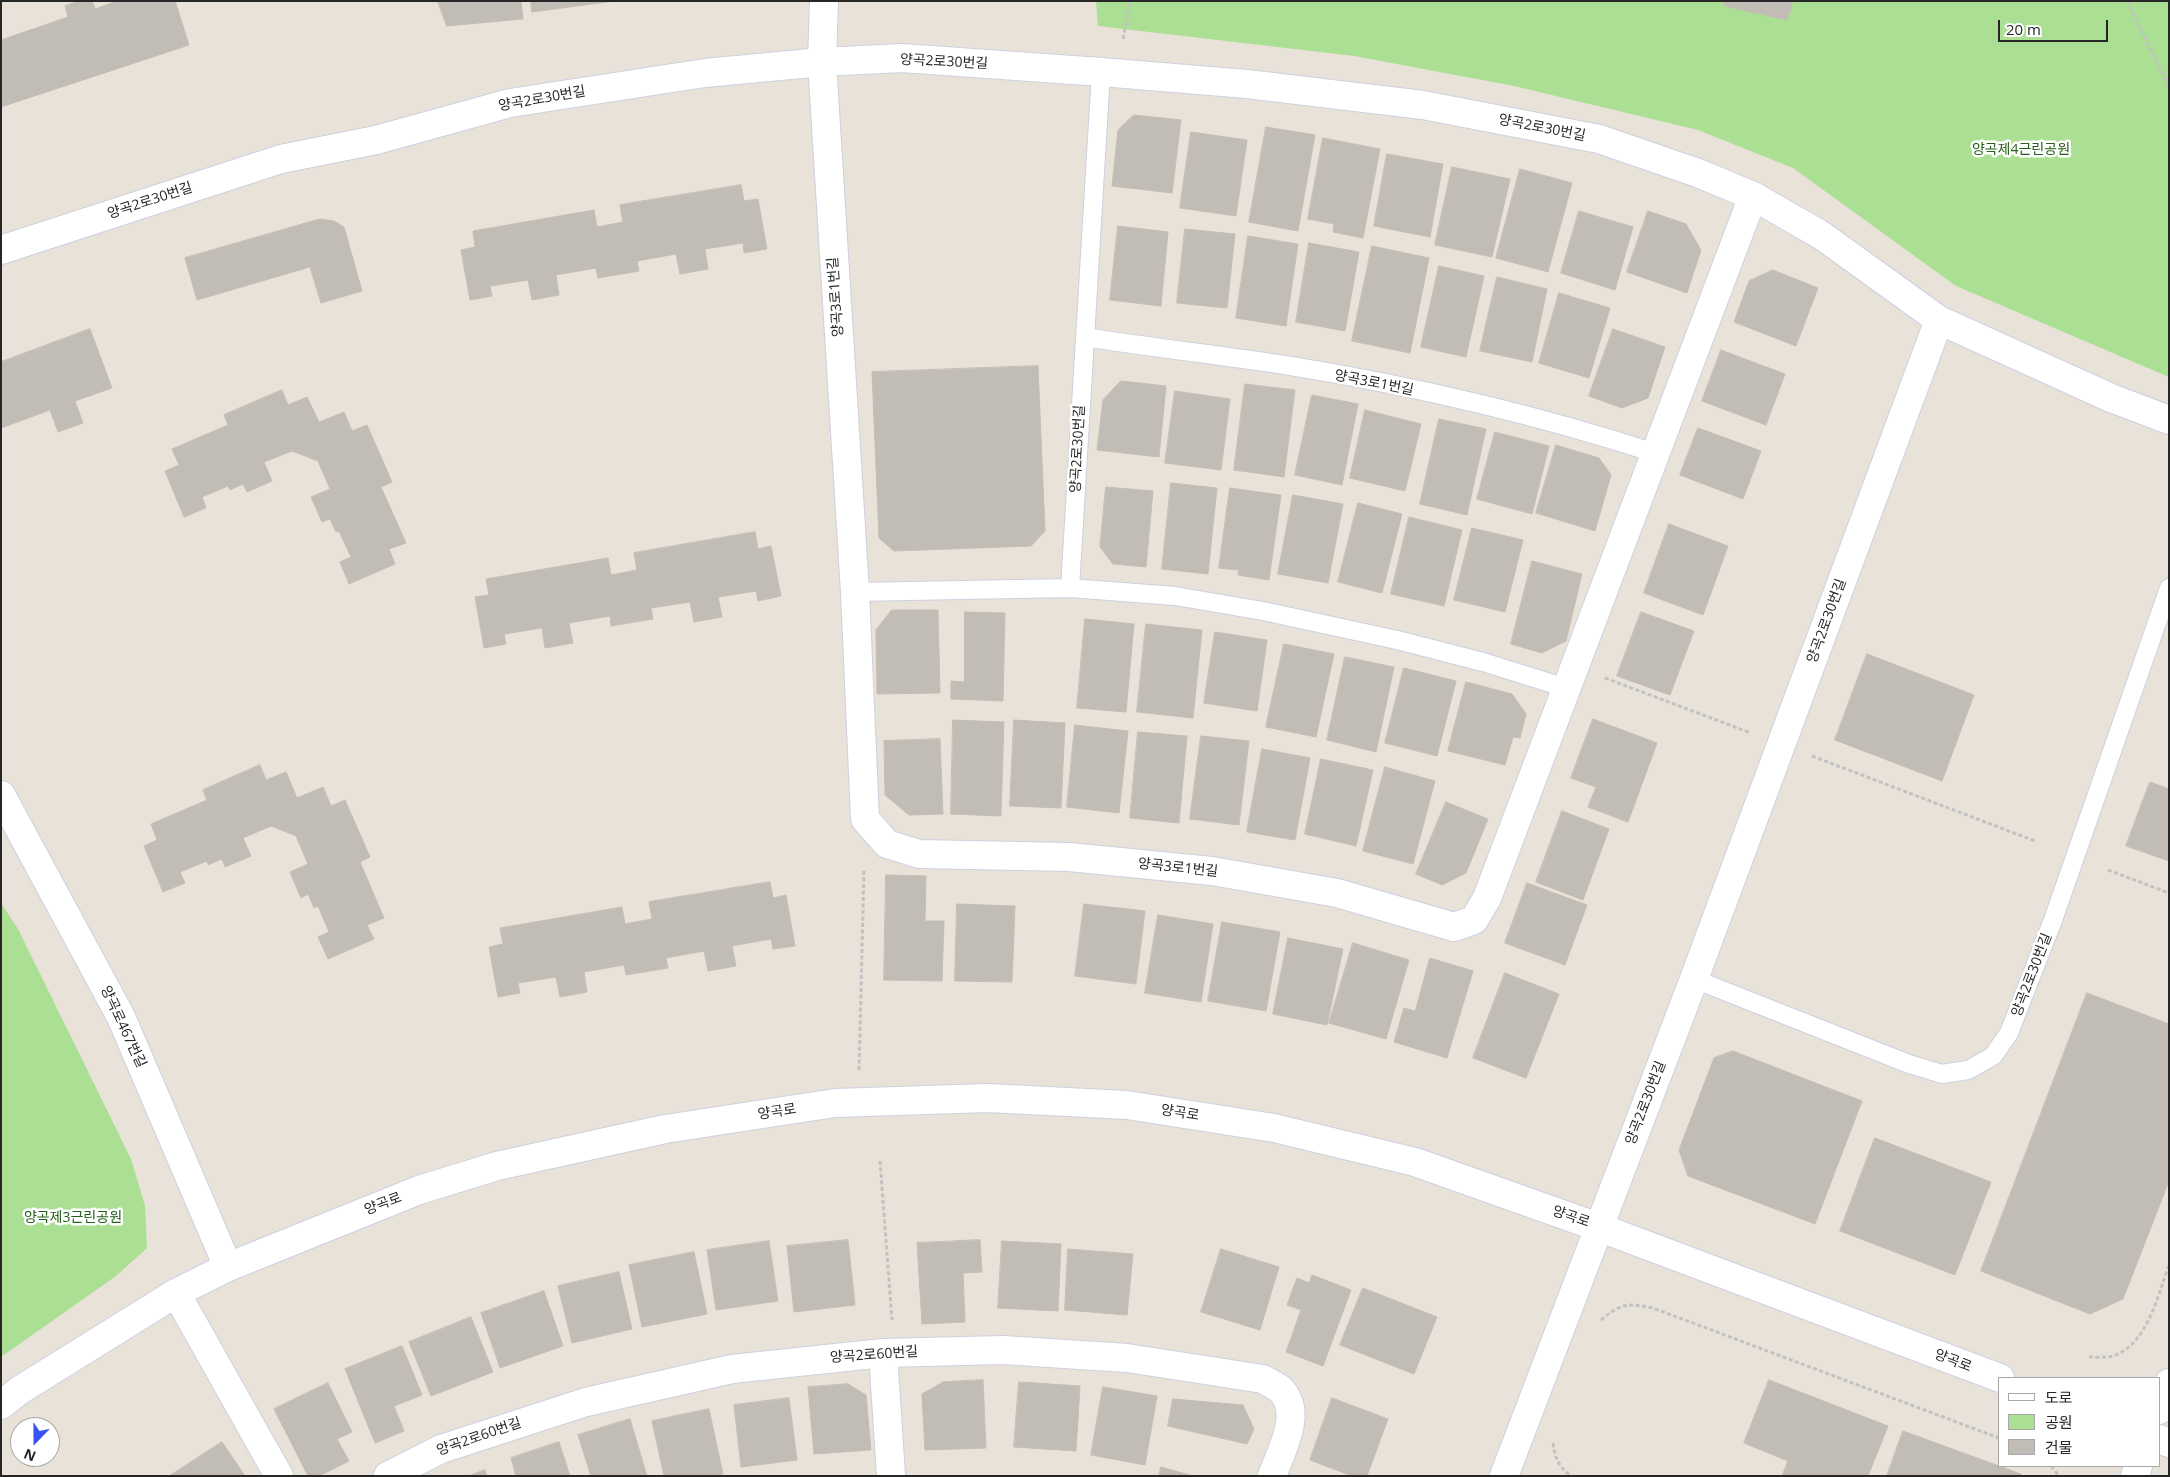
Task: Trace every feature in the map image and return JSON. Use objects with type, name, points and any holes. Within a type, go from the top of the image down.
[{"type":"street","name":"양곡3로1번길","points":[[824,1],[822,62],[855,592],[865,818],[886,844],[919,854],[1069,857],[1212,871],[1337,893],[1454,926],[1474,920],[1487,898],[1570,677],[1658,454],[1753,196]]},
{"type":"street","name":"양곡2로30번길","points":[[1,250],[281,159],[376,140],[510,103],[705,73],[822,62],[902,58],[1101,72],[1247,84],[1440,108],[1599,139],[1698,173],[1753,196],[1821,235],[1939,320],[2111,398],[2169,420]]},
{"type":"street","name":"양곡2로30번길","points":[[1598,1226],[1694,979],[1939,320]]},
{"type":"street","name":"양곡로467번길","points":[[1,795],[121,1018],[228,1267]]},
{"type":"street","name":"양곡로","points":[[1,1405],[20,1390],[176,1293],[228,1267],[419,1190],[497,1166],[665,1129],[834,1103],[988,1098],[1128,1104],[1274,1128],[1415,1162],[1598,1226],[1998,1377]]},
{"type":"street","name":"양곡로","points":[[1507,1475],[1598,1226]]},
{"type":"street","points":[[176,1293],[279,1476]]},
{"type":"street","name":"양곡2로60번길","points":[[388,1476],[441,1449],[586,1402],[732,1369],[883,1353],[1003,1350],[1127,1358],[1263,1379],[1280,1389],[1291,1408],[1290,1426],[1272,1476]]},
{"type":"street","points":[[883,1353],[892,1476]]},
{"type":"street","points":[[2160,1407],[2169,1383]]},
{"type":"lane","name":"양곡2로30번길","points":[[1070,588],[1101,72]]},
{"type":"lane","name":"양곡3로1번길","points":[[1085,337],[1291,367],[1370,381],[1529,416],[1658,454]]},
{"type":"lane","points":[[855,592],[1070,588],[1175,596],[1263,611],[1407,642],[1483,662],[1570,677]]},
{"type":"lane","name":"양곡2로30번길","points":[[1694,979],[1909,1064],[1942,1074],[1968,1070],[1993,1056],[2009,1033],[2050,929],[2169,588]]},
{"type":"path","points":[[1123,39],[1130,1]]},
{"type":"path","points":[[2127,1],[2169,86]]},
{"type":"path","points":[[1570,677],[1759,736]]},
{"type":"path","points":[[1811,756],[2035,841]]},
{"type":"path","points":[[859,1102],[865,818]]},
{"type":"path","points":[[2108,870],[2169,893]]},
{"type":"path","points":[[880,1161],[892,1324]]},
{"type":"path","points":[[2089,1358],[2113,1356],[2132,1343],[2145,1328],[2169,1265]]},
{"type":"path","points":[[1596,1326],[1600,1320],[1615,1308],[1630,1304],[1653,1308],[1998,1438]]},
{"type":"path","points":[[1553,1439],[1555,1456],[1561,1468],[1571,1476]]},
{"type":"green space","name":"양곡제4근린공원","points":[[1096,1],[2169,1],[2169,377],[1956,286],[1793,168],[1698,130],[1514,86],[1354,56],[1098,26]]},
{"type":"green space","name":"양곡제3근린공원","points":[[1,903],[18,929],[131,1159],[145,1206],[147,1248],[116,1276],[1,1357]]},
{"type":"building","points":[[80,1],[92,1],[95,9],[117,1],[175,1],[189,45],[1,107],[1,40],[68,17],[65,6]]},
{"type":"building","points":[[438,1],[521,1],[523,19],[447,26]]},
{"type":"building","points":[[531,1],[615,1],[532,12]]},
{"type":"building","points":[[1724,1],[1793,1],[1787,20],[1724,6]]},
{"type":"building","points":[[1134,115],[1181,120],[1172,193],[1112,186],[1118,130]]},
{"type":"building","points":[[1266,127],[1315,135],[1298,231],[1249,222]]},
{"type":"building","points":[[1191,132],[1247,140],[1236,216],[1180,208]]},
{"type":"building","points":[[1323,138],[1380,149],[1363,238],[1333,232],[1334,224],[1308,219]]},
{"type":"building","points":[[1387,154],[1443,164],[1430,237],[1374,226]]},
{"type":"building","points":[[1452,167],[1510,179],[1492,257],[1435,245]]},
{"type":"building","points":[[1520,169],[1572,183],[1548,272],[1496,258]]},
{"type":"building","points":[[741,185],[744,201],[758,199],[767,249],[744,253],[743,243],[705,249],[708,269],[680,274],[676,254],[637,261],[639,271],[598,278],[596,268],[556,275],[559,295],[532,300],[528,280],[490,286],[492,296],[470,300],[461,250],[475,247],[473,231],[594,210],[597,227],[623,222],[620,205]]},
{"type":"building","points":[[1579,211],[1633,227],[1615,290],[1561,273]]},
{"type":"building","points":[[1648,211],[1686,224],[1701,250],[1687,293],[1627,272]]},
{"type":"building","points":[[320,219],[334,221],[344,227],[362,291],[321,303],[310,267],[197,300],[185,258]]},
{"type":"building","points":[[1118,226],[1168,232],[1161,306],[1110,300]]},
{"type":"building","points":[[1185,229],[1235,234],[1227,308],[1177,303]]},
{"type":"building","points":[[1248,236],[1298,244],[1286,326],[1236,318]]},
{"type":"building","points":[[1309,243],[1359,252],[1345,331],[1296,322]]},
{"type":"building","points":[[1372,246],[1429,258],[1410,353],[1352,341]]},
{"type":"building","points":[[1439,266],[1484,276],[1466,357],[1421,347]]},
{"type":"building","points":[[1773,270],[1818,288],[1796,346],[1734,322],[1749,281]]},
{"type":"building","points":[[1497,277],[1547,289],[1532,362],[1480,351]]},
{"type":"building","points":[[1559,293],[1610,308],[1589,378],[1539,363]]},
{"type":"building","points":[[90,329],[112,388],[75,401],[83,423],[58,432],[50,410],[1,428],[1,362]]},
{"type":"building","points":[[1613,329],[1665,347],[1648,398],[1622,408],[1589,396]]},
{"type":"building","points":[[1721,350],[1785,374],[1766,425],[1702,401]]},
{"type":"building","points":[[1038,366],[1045,531],[1031,546],[894,551],[879,538],[872,372]]},
{"type":"building","points":[[1121,381],[1166,386],[1159,457],[1097,450],[1103,400]]},
{"type":"building","points":[[1245,384],[1295,390],[1284,477],[1234,470]]},
{"type":"building","points":[[282,390],[288,405],[307,397],[319,422],[344,412],[352,431],[367,425],[392,482],[381,487],[406,543],[389,549],[395,564],[349,584],[340,562],[351,557],[339,531],[336,532],[330,519],[322,522],[311,497],[330,489],[318,461],[292,451],[264,462],[272,481],[247,492],[243,484],[230,490],[228,486],[202,497],[206,508],[184,517],[165,471],[179,465],[172,449],[228,425],[224,415]]},
{"type":"building","points":[[1175,391],[1230,399],[1221,470],[1165,463]]},
{"type":"building","points":[[1312,395],[1358,404],[1342,485],[1295,475]]},
{"type":"building","points":[[1365,410],[1421,424],[1405,491],[1350,478]]},
{"type":"building","points":[[1439,419],[1486,429],[1467,515],[1420,504]]},
{"type":"building","points":[[1698,428],[1761,451],[1743,499],[1680,475]]},
{"type":"building","points":[[1495,432],[1549,446],[1532,514],[1477,499]]},
{"type":"building","points":[[1556,445],[1599,458],[1611,475],[1595,531],[1536,513]]},
{"type":"building","points":[[1171,483],[1217,488],[1208,574],[1162,569]]},
{"type":"building","points":[[1106,487],[1153,491],[1146,567],[1113,564],[1100,547]]},
{"type":"building","points":[[1230,488],[1281,495],[1269,580],[1238,575],[1239,570],[1219,568]]},
{"type":"building","points":[[1293,495],[1343,504],[1328,583],[1278,574]]},
{"type":"building","points":[[1358,503],[1402,514],[1382,593],[1338,582]]},
{"type":"building","points":[[1409,517],[1462,530],[1444,606],[1391,594]]},
{"type":"building","points":[[1669,524],[1728,546],[1703,615],[1644,593]]},
{"type":"building","points":[[1472,528],[1523,540],[1505,612],[1454,600]]},
{"type":"building","points":[[755,532],[758,549],[771,546],[781,596],[758,601],[756,591],[718,597],[722,617],[694,622],[690,602],[651,608],[653,619],[611,626],[610,616],[569,623],[573,643],[545,648],[542,628],[504,634],[506,644],[484,648],[475,597],[489,595],[486,579],[608,558],[611,575],[637,570],[634,553]]},
{"type":"building","points":[[1532,561],[1582,574],[1566,641],[1542,653],[1511,644]]},
{"type":"building","points":[[892,610],[938,610],[940,693],[877,694],[876,630]]},
{"type":"building","points":[[965,612],[1005,613],[1003,701],[951,699],[951,681],[964,682]]},
{"type":"building","points":[[1641,612],[1694,631],[1670,695],[1617,676]]},
{"type":"building","points":[[1085,619],[1134,624],[1126,712],[1077,708]]},
{"type":"building","points":[[1146,624],[1202,630],[1193,718],[1137,712]]},
{"type":"building","points":[[1215,632],[1267,640],[1257,711],[1204,703]]},
{"type":"building","points":[[1284,644],[1334,654],[1316,737],[1266,727]]},
{"type":"building","points":[[1867,654],[1974,695],[1942,781],[1835,740]]},
{"type":"building","points":[[1345,657],[1394,667],[1376,752],[1327,740]]},
{"type":"building","points":[[1404,668],[1456,681],[1437,756],[1385,743]]},
{"type":"building","points":[[1466,682],[1512,694],[1526,714],[1520,738],[1513,737],[1505,765],[1448,751]]},
{"type":"building","points":[[1593,719],[1657,743],[1628,822],[1588,807],[1596,787],[1571,778]]},
{"type":"building","points":[[953,720],[1004,722],[1001,816],[951,814]]},
{"type":"building","points":[[1014,720],[1065,723],[1061,808],[1010,806]]},
{"type":"building","points":[[1075,725],[1128,731],[1119,813],[1067,807]]},
{"type":"building","points":[[1138,732],[1187,736],[1179,823],[1130,818]]},
{"type":"building","points":[[1201,736],[1249,741],[1239,825],[1190,819]]},
{"type":"building","points":[[940,739],[943,814],[909,815],[885,795],[884,741]]},
{"type":"building","points":[[1262,749],[1310,758],[1295,840],[1247,832]]},
{"type":"building","points":[[1321,759],[1373,770],[1356,846],[1305,834]]},
{"type":"building","points":[[260,765],[266,780],[286,772],[297,798],[323,787],[331,806],[345,800],[370,857],[360,862],[384,918],[367,925],[374,939],[328,959],[318,937],[329,932],[318,906],[314,908],[308,894],[301,898],[290,872],[308,864],[296,836],[271,826],[243,838],[251,856],[225,867],[222,859],[208,865],[207,861],[180,872],[185,883],[163,892],[144,846],[157,840],[151,824],[207,800],[203,790]]},
{"type":"building","points":[[1385,767],[1435,781],[1413,864],[1363,851]]},
{"type":"building","points":[[2150,782],[2169,789],[2169,861],[2126,846]]},
{"type":"building","points":[[1446,802],[1488,819],[1466,873],[1442,885],[1416,874]]},
{"type":"building","points":[[1562,811],[1609,829],[1583,900],[1536,882]]},
{"type":"building","points":[[886,875],[926,876],[925,921],[944,921],[942,981],[884,980]]},
{"type":"building","points":[[770,882],[773,898],[786,895],[795,946],[773,949],[771,939],[732,946],[736,966],[708,971],[704,951],[666,958],[668,968],[626,975],[624,965],[584,972],[587,992],[560,997],[556,977],[518,983],[520,993],[498,997],[489,947],[503,944],[500,928],[622,907],[625,924],[652,919],[649,902]]},
{"type":"building","points":[[1527,883],[1587,905],[1565,965],[1505,943]]},
{"type":"building","points":[[957,904],[1015,906],[1012,982],[955,981]]},
{"type":"building","points":[[1084,904],[1145,911],[1136,984],[1075,976]]},
{"type":"building","points":[[1158,915],[1213,924],[1201,1002],[1145,993]]},
{"type":"building","points":[[1222,922],[1280,932],[1266,1011],[1208,1001]]},
{"type":"building","points":[[1288,938],[1343,949],[1327,1025],[1273,1014]]},
{"type":"building","points":[[1353,943],[1409,960],[1386,1039],[1329,1023]]},
{"type":"building","points":[[1430,958],[1473,971],[1447,1058],[1394,1042],[1404,1008],[1415,1011]]},
{"type":"building","points":[[1505,973],[1559,994],[1526,1078],[1473,1058]]},
{"type":"building","points":[[2087,993],[2169,1024],[2169,1181],[2123,1299],[2090,1314],[1981,1271]]},
{"type":"building","points":[[1733,1051],[1862,1101],[1815,1224],[1688,1176],[1679,1150],[1714,1058]]},
{"type":"building","points":[[1875,1138],[1991,1182],[1955,1275],[1840,1231]]},
{"type":"building","points":[[848,1240],[855,1305],[794,1312],[787,1246]]},
{"type":"building","points":[[980,1240],[982,1272],[963,1273],[965,1322],[922,1324],[917,1243]]},
{"type":"building","points":[[769,1241],[778,1301],[716,1310],[707,1250]]},
{"type":"building","points":[[1002,1241],[1061,1244],[1058,1311],[998,1308]]},
{"type":"building","points":[[1068,1249],[1133,1254],[1127,1315],[1065,1310]]},
{"type":"building","points":[[1221,1249],[1279,1267],[1260,1330],[1201,1312]]},
{"type":"building","points":[[694,1252],[707,1314],[642,1327],[629,1265]]},
{"type":"building","points":[[619,1272],[632,1329],[572,1343],[558,1286]]},
{"type":"building","points":[[1312,1275],[1351,1290],[1323,1366],[1286,1352],[1301,1310],[1287,1305],[1297,1278],[1309,1283]]},
{"type":"building","points":[[1363,1288],[1437,1317],[1414,1374],[1340,1345]]},
{"type":"building","points":[[544,1291],[563,1346],[500,1368],[481,1313]]},
{"type":"building","points":[[471,1317],[493,1372],[431,1396],[409,1342]]},
{"type":"building","points":[[402,1346],[422,1395],[394,1406],[404,1431],[375,1443],[345,1369]]},
{"type":"building","points":[[983,1380],[986,1448],[925,1450],[922,1394],[943,1382]]},
{"type":"building","points":[[1769,1380],[1888,1426],[1868,1476],[1782,1476],[1788,1461],[1744,1443]]},
{"type":"building","points":[[1019,1382],[1080,1386],[1076,1451],[1014,1447]]},
{"type":"building","points":[[328,1383],[352,1432],[337,1439],[349,1461],[319,1476],[308,1476],[274,1409]]},
{"type":"building","points":[[848,1384],[866,1395],[871,1450],[814,1454],[808,1387]]},
{"type":"building","points":[[1103,1387],[1157,1396],[1145,1465],[1091,1455]]},
{"type":"building","points":[[789,1398],[797,1460],[741,1467],[734,1405]]},
{"type":"building","points":[[1332,1398],[1388,1419],[1367,1476],[1352,1476],[1310,1460]]},
{"type":"building","points":[[1173,1399],[1243,1405],[1254,1429],[1247,1444],[1168,1426]]},
{"type":"building","points":[[709,1409],[723,1474],[713,1476],[664,1476],[652,1421]]},
{"type":"building","points":[[630,1419],[647,1476],[591,1476],[578,1435]]},
{"type":"building","points":[[1903,1431],[2021,1474],[2022,1476],[1887,1476]]},
{"type":"building","points":[[222,1442],[245,1476],[171,1475]]},
{"type":"building","points":[[559,1442],[570,1476],[516,1476],[511,1458]]},
{"type":"building","points":[[1161,1467],[1193,1476],[1159,1476]]},
{"type":"building","points":[[485,1470],[487,1476],[469,1476]]}]
